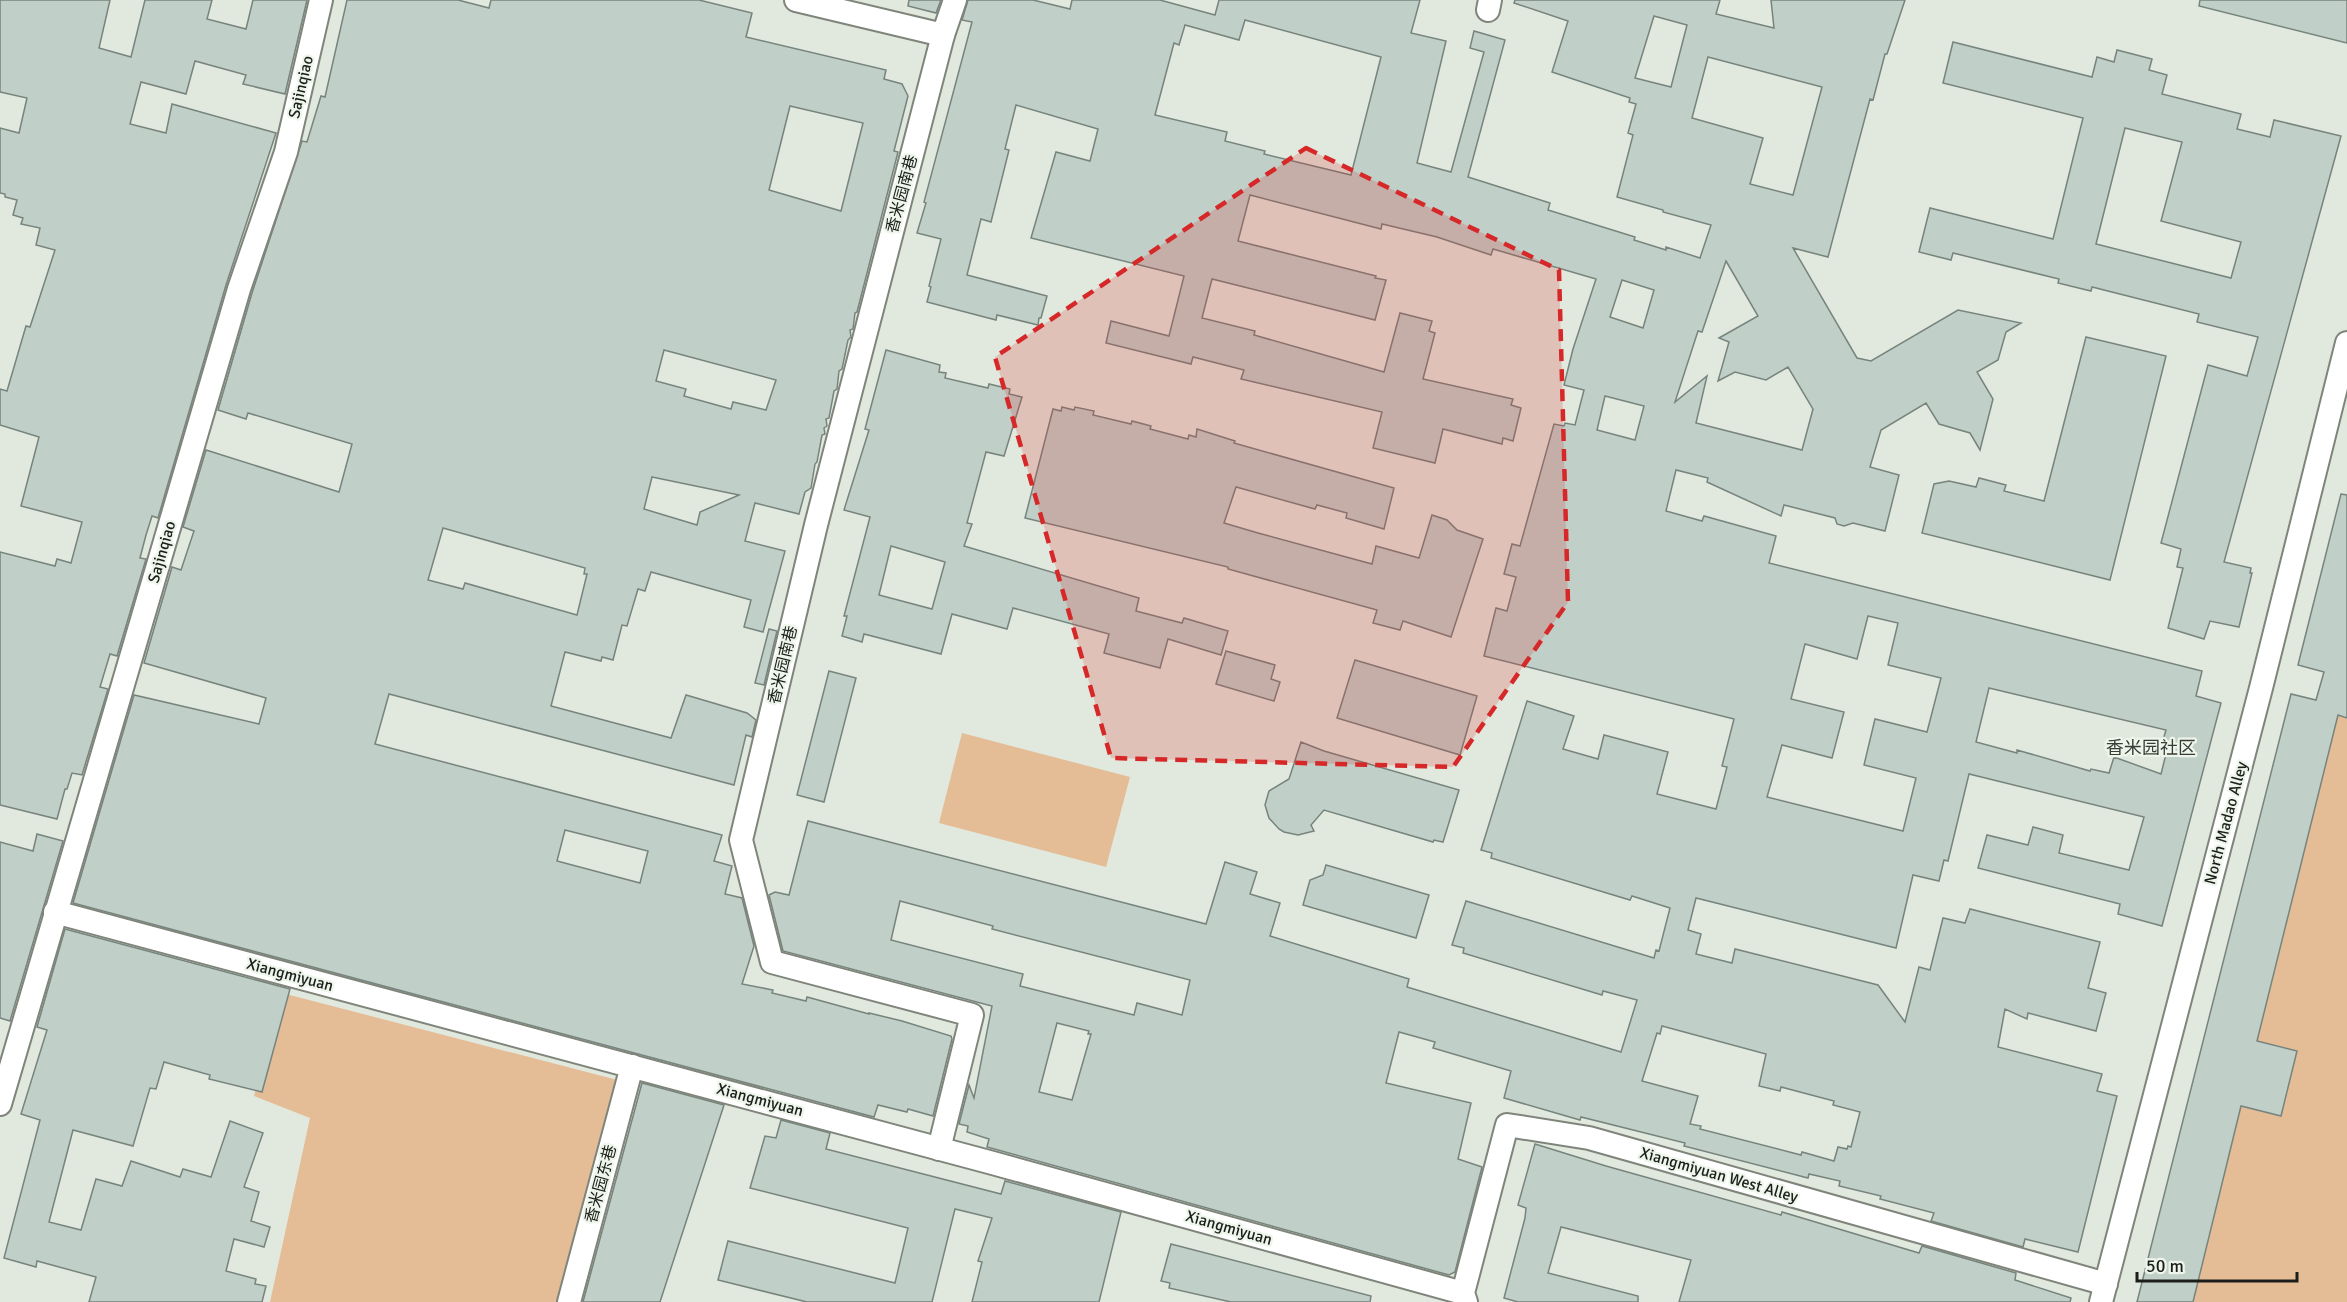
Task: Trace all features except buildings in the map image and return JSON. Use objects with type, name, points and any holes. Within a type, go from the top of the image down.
[{"type":"street","name":"Sajinqiao","points":[[0,1104],[239,289],[286,152],[321,0]]},
{"type":"street","points":[[796,0],[943,35],[954,0]]},
{"type":"street","name":"香米园南巷","points":[[939,1149],[972,1015],[772,962],[741,840],[816,525],[943,35]]},
{"type":"street","name":"North Madao Alley","points":[[2104,1293],[2261,688],[2347,344]]},
{"type":"street","name":"Xiangmiyuan","points":[[56,912],[939,1149],[1464,1298]]},
{"type":"street","name":"香米园东巷","points":[[569,1302],[632,1066]]},
{"type":"street","name":"Xiangmiyuan West Alley","points":[[1464,1298],[1507,1125],[1589,1138],[2104,1293]]},
{"type":"highlighted area","points":[[1306,148],[1559,270],[1568,602],[1453,767],[1111,758],[995,357]]},
{"type":"shaded area","points":[[2338,715],[2347,718],[2347,1302],[2193,1302],[2241,1106],[2281,1115],[2297,1051],[2257,1041]]},
{"type":"shaded area","points":[[962,733],[1130,777],[1106,867],[939,823]]},
{"type":"shaded area","points":[[282,993],[629,1083],[575,1235],[561,1302],[270,1302],[310,1118],[254,1096]]},
{"type":"district","name":"香米园社区","points":[[2151,748]]}]
